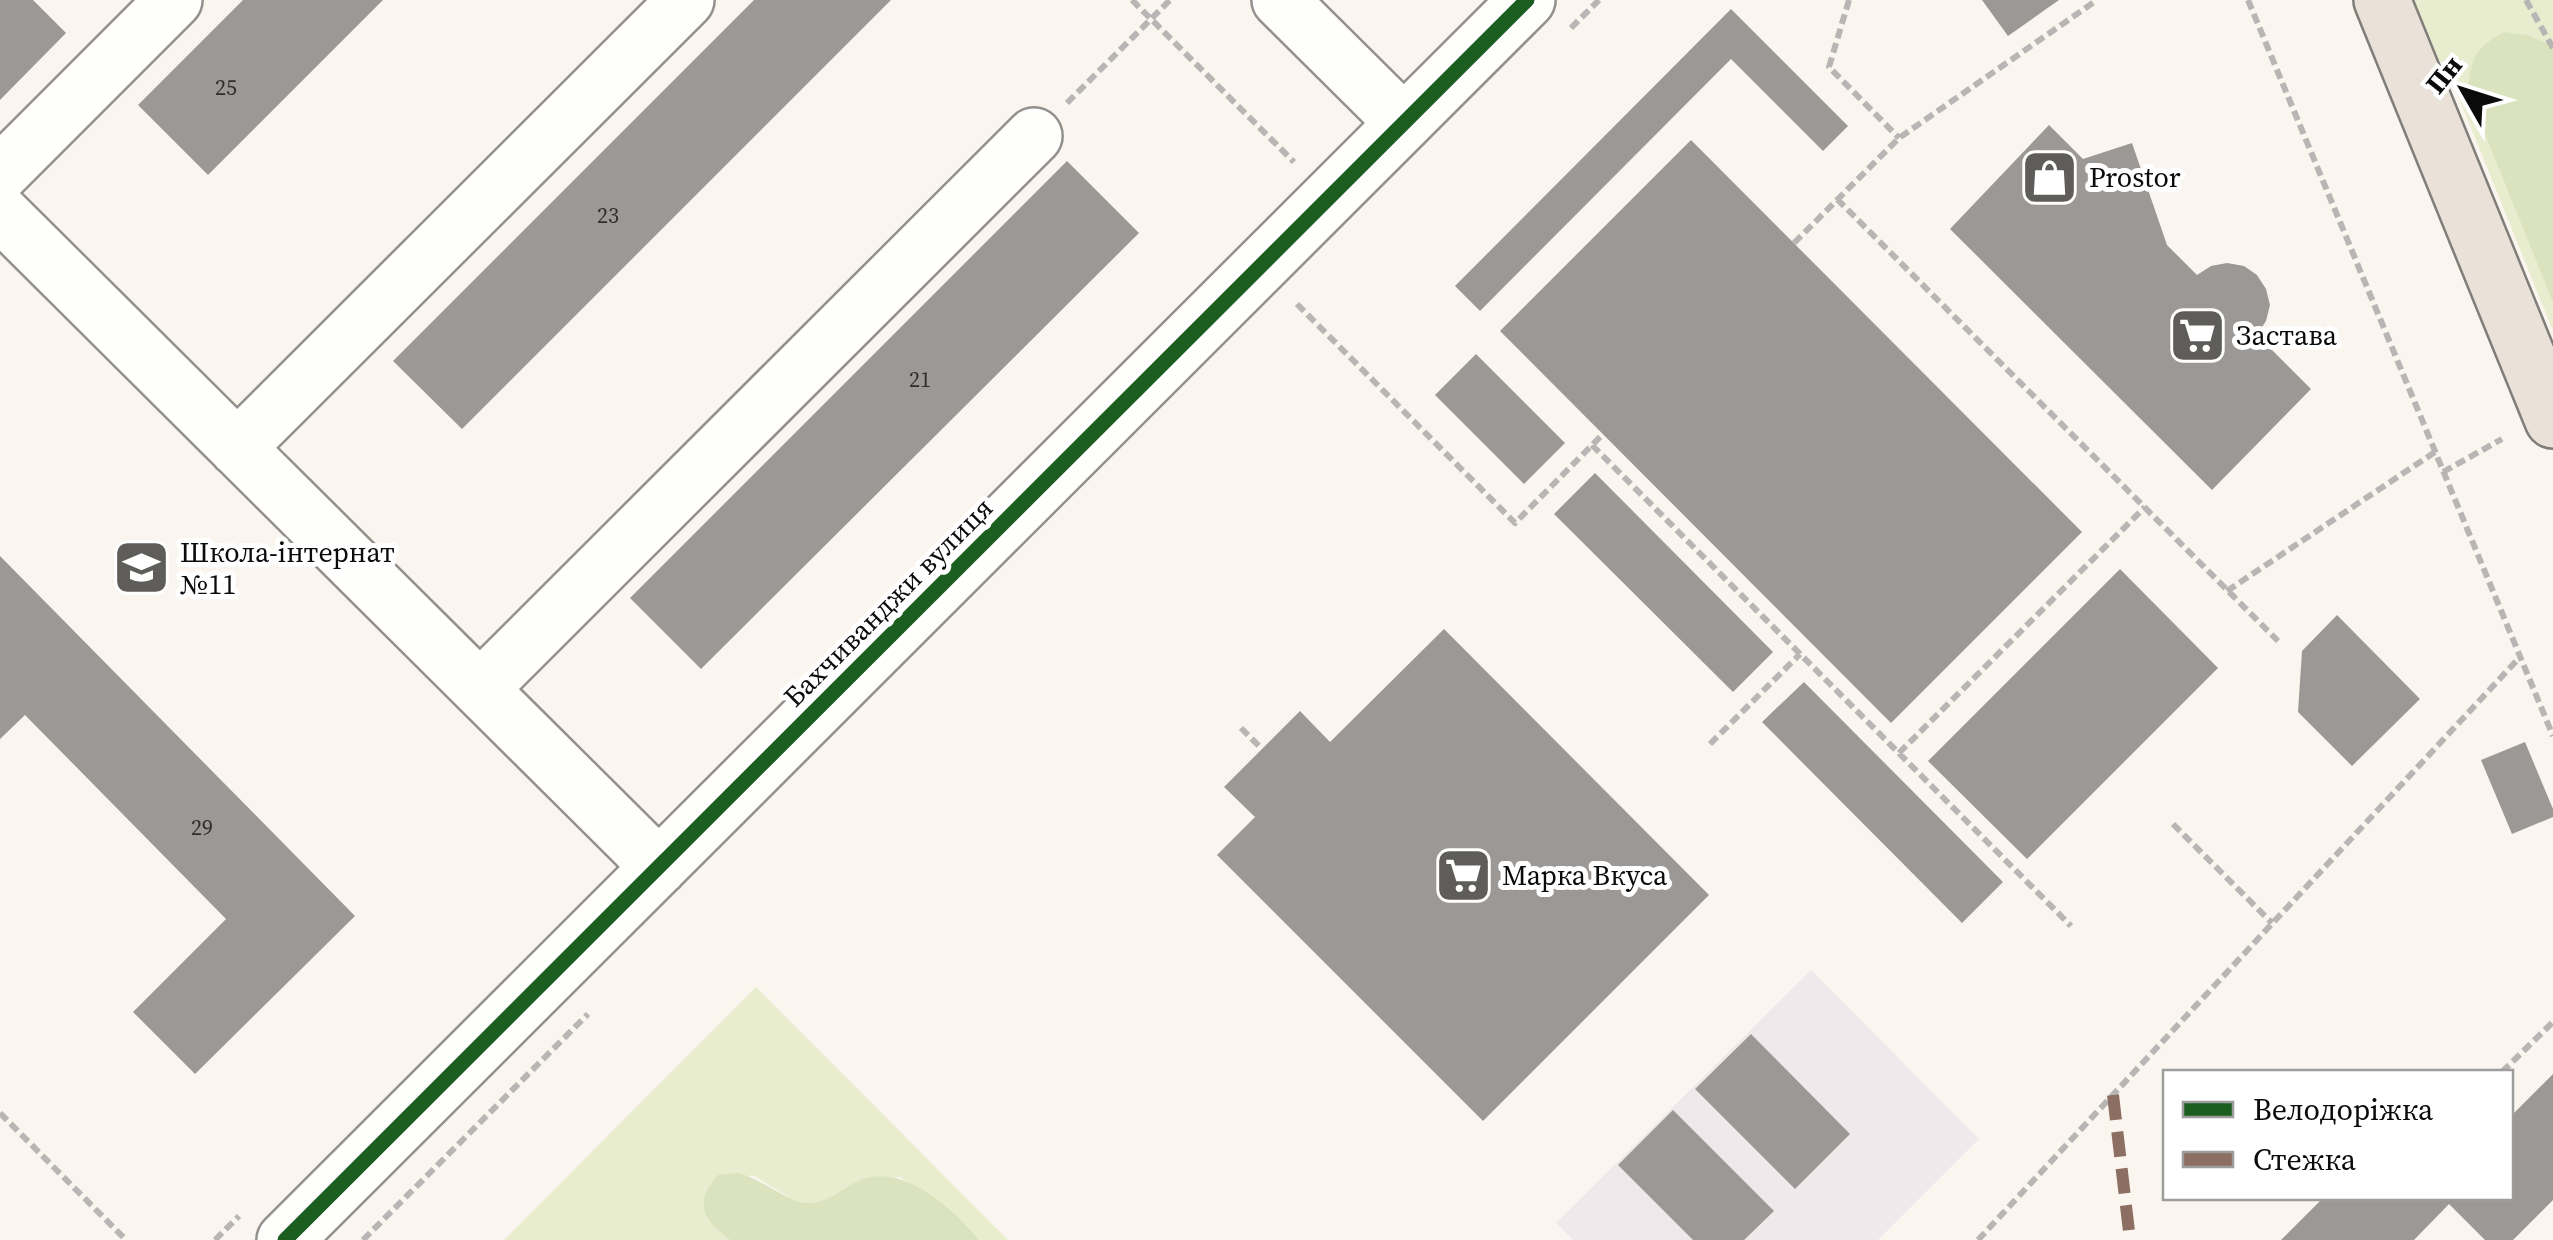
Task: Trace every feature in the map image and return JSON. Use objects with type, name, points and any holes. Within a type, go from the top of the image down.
[{"type":"main road","points":[[2382,0],[2553,420]]},
{"type":"street","points":[[237,448],[686,0]]},
{"type":"street","points":[[1280,0],[1404,123]]},
{"type":"street","name":"Бахчиванджи вулиця","points":[[285,1240],[1527,0]]},
{"type":"street","points":[[0,174],[143,10]]},
{"type":"street","points":[[480,689],[1034,136]]},
{"type":"street","points":[[0,212],[659,867]]},
{"type":"path","points":[[1132,0],[1295,163]]},
{"type":"path","points":[[1034,136],[1170,0]]},
{"type":"path","points":[[1849,0],[1829,67],[1899,138]]},
{"type":"path","points":[[1794,243],[1899,138],[2096,0]]},
{"type":"path","points":[[2248,0],[2553,736]]},
{"type":"path","points":[[2526,0],[2553,48]]},
{"type":"path","points":[[1838,199],[2278,641]]},
{"type":"path","points":[[1297,304],[1515,523],[1603,434]]},
{"type":"path","points":[[2443,472],[2502,439]]},
{"type":"path","points":[[1592,445],[2072,926]]},
{"type":"path","points":[[2228,590],[2435,452]]},
{"type":"path","points":[[1899,753],[2145,507]]},
{"type":"path","points":[[1710,744],[1800,654]]},
{"type":"path","points":[[1978,1240],[2520,657]]},
{"type":"path","points":[[1241,728],[1262,749]]},
{"type":"path","points":[[2174,824],[2272,923]]},
{"type":"path","points":[[363,1240],[592,1010]]},
{"type":"path","points":[[2504,1070],[2553,1022]]},
{"type":"path","points":[[0,1113],[126,1240]]},
{"type":"shaded area","points":[[1811,970],[1979,1139],[1878,1240],[1573,1240],[1556,1223]]},
{"type":"green space","points":[[2408,0],[2553,0],[2553,46],[2468,91],[2553,303],[2553,331],[2444,61],[2434,64]]},
{"type":"green space","points":[[2504,32],[2528,35],[2553,46],[2553,303],[2468,92],[2480,49]]},
{"type":"green space","points":[[756,987],[1008,1240],[979,1240],[937,1201],[900,1177],[858,1181],[810,1204],[792,1199],[754,1176],[718,1175],[705,1194],[704,1210],[713,1225],[730,1240],[504,1240]]},
{"type":"green space","points":[[737,1173],[807,1203],[826,1199],[856,1182],[890,1177],[940,1201],[979,1240],[730,1240],[707,1218],[703,1202],[718,1175]]},
{"type":"building","points":[[0,0],[33,0],[66,33],[0,100]]},
{"type":"building","points":[[243,0],[383,0],[208,175],[138,105]]},
{"type":"building","points":[[754,0],[891,0],[462,429],[393,361]]},
{"type":"building","points":[[1982,0],[2059,0],[2008,36]]},
{"type":"building","points":[[1731,9],[1848,126],[1823,151],[1731,59],[1480,311],[1455,286]]},
{"type":"building","points":[[2049,125],[2083,159],[2132,143],[2167,245],[2197,275],[2211,266],[2227,263],[2244,266],[2257,275],[2270,305],[2257,335],[2311,389],[2212,490],[1950,229]]},
{"type":"building","points":[[1691,140],[2082,532],[1891,723],[1500,331]]},
{"type":"building","points":[[1067,161],[1139,233],[701,669],[630,598]]},
{"type":"building","points":[[1476,354],[1565,443],[1524,484],[1435,395]]},
{"type":"building","points":[[1595,473],[1773,652],[1733,692],[1554,514]]},
{"type":"building","points":[[0,556],[355,916],[195,1074],[133,1012],[226,919],[25,715],[0,739]]},
{"type":"building","points":[[2120,569],[2218,668],[2027,859],[1928,761]]},
{"type":"building","points":[[2337,615],[2420,699],[2352,766],[2298,712],[2302,651]]},
{"type":"building","points":[[1444,629],[1709,895],[1483,1121],[1217,855],[1255,817],[1224,787],[1300,711],[1330,742]]},
{"type":"building","points":[[1804,682],[2003,882],[1962,923],[1762,722]]},
{"type":"building","points":[[2525,742],[2553,817],[2512,834],[2481,760]]},
{"type":"building","points":[[1751,1034],[1850,1134],[1795,1189],[1695,1089]]},
{"type":"building","points":[[2553,1074],[2553,1200],[2513,1240],[2485,1240],[2449,1204],[2414,1240],[2281,1240],[2321,1200],[2513,1200],[2513,1114]]},
{"type":"building","points":[[1673,1110],[1774,1211],[1744,1240],[1693,1240],[1618,1165]]},
{"type":"marked path","points":[[2113,1095],[2130,1240]]},
{"type":"cycle path","points":[[285,1240],[1527,0]]},
{"type":"place","name":"Prostor","points":[[2050,177]]},
{"type":"place","name":"Застава","points":[[2197,335]]},
{"type":"place","name":"Школа-інтернат №11","points":[[141,568]]},
{"type":"place","name":"Марка Вкуса","points":[[1463,875]]}]
